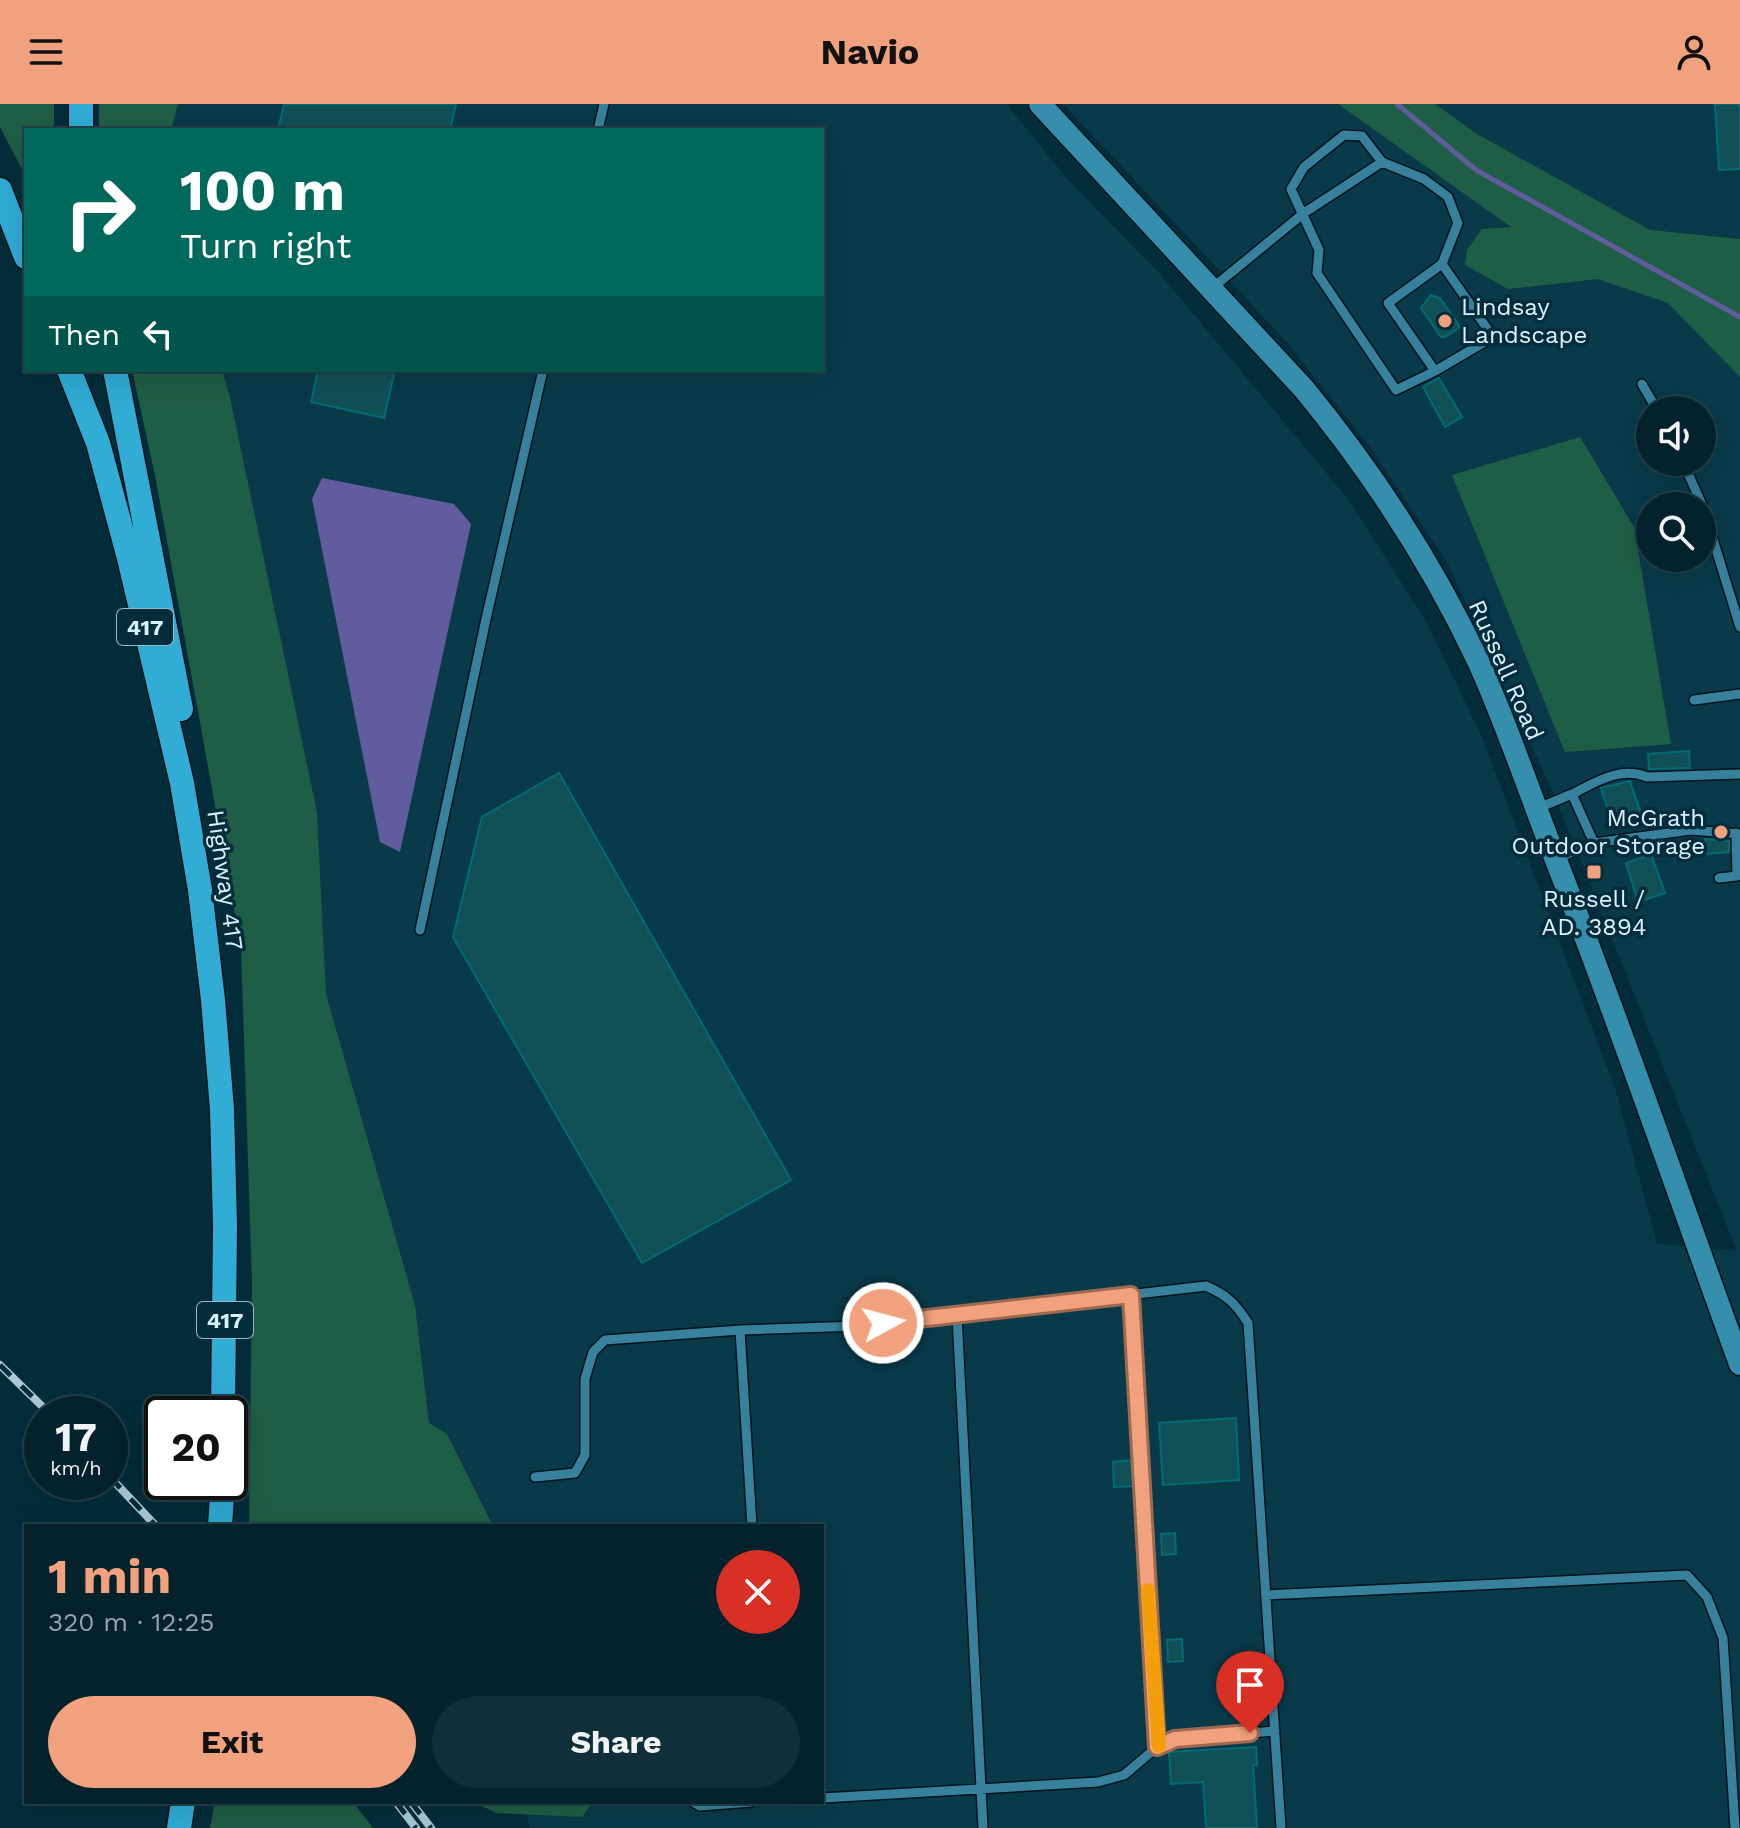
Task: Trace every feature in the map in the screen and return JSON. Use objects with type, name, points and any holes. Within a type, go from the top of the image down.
[{"type":"highway","points":[[81,104],[81,128]]},
{"type":"highway","points":[[0,190],[24,252]]},
{"type":"highway","name":"Highway 417","points":[[70,372],[98,443],[129,558],[182,783],[200,890],[222,1109],[225,1226],[223,1396]]},
{"type":"highway","points":[[115,372],[181,710],[200,890]]},
{"type":"highway","points":[[220,1524],[221,1500]]},
{"type":"highway","points":[[179,1828],[183,1804]]},
{"type":"main road","name":"Russell Road","points":[[1040,104],[1330,421],[1404,527],[1453,612],[1480,666],[1536,809],[1735,1336],[1740,1364]]},
{"type":"lane","points":[[598,128],[604,104]]},
{"type":"lane","points":[[1435,371],[1388,303],[1442,264],[1458,223],[1448,197],[1424,179],[1382,162],[1362,136],[1344,135],[1304,167],[1291,189],[1319,250],[1317,273],[1396,390],[1435,371],[1493,337],[1442,264]]},
{"type":"lane","points":[[1211,289],[1304,213],[1382,162]]},
{"type":"lane","points":[[420,930],[543,372]]},
{"type":"lane","points":[[1642,384],[1649,396]]},
{"type":"lane","points":[[1689,476],[1703,507],[1740,627]]},
{"type":"lane","points":[[1694,700],[1740,694]]},
{"type":"lane","points":[[1536,809],[1605,777],[1633,771],[1647,777],[1740,774]]},
{"type":"lane","points":[[1572,794],[1594,843]]},
{"type":"lane","points":[[1555,859],[1594,843],[1691,830],[1738,834],[1737,876],[1719,878]]},
{"type":"lane","points":[[535,1477],[575,1473],[585,1455],[585,1379],[593,1352],[605,1340],[740,1330],[859,1326],[1206,1286],[1235,1301],[1248,1323],[1281,1828]]},
{"type":"lane","points":[[1131,1295],[1157,1747]]},
{"type":"lane","points":[[957,1315],[983,1828]]},
{"type":"lane","points":[[740,1330],[752,1524]]},
{"type":"lane","points":[[1266,1595],[1687,1575],[1707,1597],[1723,1638],[1735,1828]]},
{"type":"lane","points":[[824,1798],[1098,1782],[1124,1775],[1157,1747],[1175,1739],[1275,1731]]},
{"type":"lane","points":[[696,1804],[726,1804]]},
{"type":"shaded area","points":[[178,104],[1007,104],[1068,180],[1161,275],[1349,500],[1427,623],[1482,737],[1616,1091],[1657,1244],[1737,1251],[1556,799],[1448,564],[1372,450],[1285,340],[1063,104],[1740,104],[1740,1828],[530,1828],[524,1804],[824,1804],[824,1524],[454,1524],[429,1424],[415,1305],[326,994],[317,812],[223,372],[824,372],[824,128],[172,128]]},
{"type":"shaded area","points":[[322,478],[454,504],[471,524],[400,852],[380,842],[312,499]]},
{"type":"green space","points":[[0,104],[54,104],[54,128],[24,128],[24,173],[0,127]]},
{"type":"green space","points":[[99,104],[178,104],[172,128],[99,128]]},
{"type":"green space","points":[[1338,104],[1435,104],[1477,134],[1650,230],[1740,239],[1740,377],[1668,303],[1598,279],[1508,289],[1465,265],[1467,250],[1482,229],[1511,227]]},
{"type":"green space","points":[[132,372],[223,372],[317,812],[326,994],[415,1305],[429,1423],[447,1434],[492,1524],[249,1524],[252,1283],[241,948],[155,475]]},
{"type":"green space","points":[[1580,437],[1634,527],[1636,572],[1642,572],[1671,744],[1565,752],[1452,475]]},
{"type":"green space","points":[[215,1804],[355,1804],[373,1828],[210,1828]]},
{"type":"green space","points":[[478,1804],[592,1804],[582,1817],[496,1813]]},
{"type":"building","points":[[284,104],[456,104],[450,128],[278,128]]},
{"type":"building","points":[[1715,104],[1740,104],[1740,169],[1719,170]]},
{"type":"building","name":"Lindsay Landscape","points":[[1431,295],[1440,298],[1460,327],[1445,337],[1441,337],[1421,308]]},
{"type":"building","points":[[318,372],[395,372],[384,418],[311,402]]},
{"type":"building","points":[[1439,378],[1462,417],[1445,427],[1423,387]]},
{"type":"building","points":[[1689,751],[1690,768],[1649,769],[1648,754]]},
{"type":"building","points":[[559,773],[791,1180],[642,1263],[453,937],[482,817]]},
{"type":"building","points":[[1630,781],[1643,820],[1618,828],[1614,815],[1610,816],[1601,788]]},
{"type":"building","points":[[1705,839],[1729,841],[1729,852],[1705,854]]},
{"type":"building","points":[[1651,854],[1665,893],[1638,902],[1626,863]]},
{"type":"building","points":[[1236,1418],[1239,1480],[1163,1485],[1159,1423]]},
{"type":"building","points":[[1131,1460],[1133,1486],[1114,1487],[1113,1462]]},
{"type":"building","points":[[1175,1533],[1176,1554],[1162,1555],[1161,1534]]},
{"type":"building","points":[[1182,1639],[1183,1661],[1168,1662],[1167,1640]]},
{"type":"building","points":[[1256,1747],[1257,1765],[1253,1765],[1257,1828],[1206,1828],[1203,1782],[1171,1784],[1169,1752]]},
{"type":"waterway","points":[[1397,104],[1476,170],[1740,317]]},
{"type":"railway","points":[[0,1365],[32,1396]]},
{"type":"railway","points":[[128,1496],[154,1524]]},
{"type":"railway","points":[[398,1804],[416,1828]]},
{"type":"railway","points":[[413,1804],[431,1828]]},
{"type":"slow traffic","points":[[1148,1590],[1159,1746]]},
{"type":"place","name":"Lindsay Landscape","points":[[1445,321]]},
{"type":"place","name":"McGrath Outdoor Storage","points":[[1721,832]]},
{"type":"place","name":"Russell / AD. 3894","points":[[1594,872]]},
{"type":"route","points":[[883,1323],[1131,1295],[1157,1747],[1175,1739],[1250,1733]]}]
